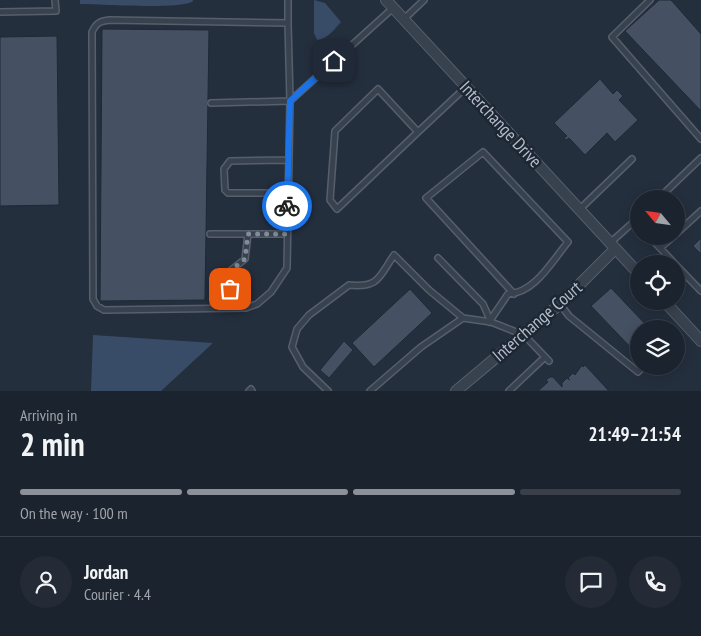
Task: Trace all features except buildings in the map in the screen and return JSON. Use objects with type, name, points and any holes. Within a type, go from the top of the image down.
[{"type":"street","name":"Interchange Drive","points":[[390,4],[630,264]]},
{"type":"street","name":"Interchange Court","points":[[456,391],[560,304],[613,246]]},
{"type":"street","points":[[672,310],[701,341]]},
{"type":"lane","points":[[0,12],[56,12],[55,0]]},
{"type":"lane","points":[[288,0],[290,101],[287,160],[287,268],[281,280],[257,304],[246,308],[104,310],[97,306],[93,299],[92,32],[94,26],[100,21],[110,20],[288,23]]},
{"type":"lane","points":[[404,20],[424,0]]},
{"type":"lane","points":[[650,0],[612,37],[701,139]]},
{"type":"lane","points":[[211,103],[290,101],[390,4]]},
{"type":"lane","points":[[418,132],[378,89],[334,131],[330,200],[337,209],[418,132],[466,86]]},
{"type":"lane","points":[[490,321],[508,294],[514,294],[528,289],[568,242],[483,152],[426,198],[514,294]]},
{"type":"lane","points":[[667,190],[701,158]]},
{"type":"lane","points":[[580,210],[632,159]]},
{"type":"lane","points":[[287,160],[230,161],[224,169],[225,190],[228,193],[287,193]]},
{"type":"lane","points":[[685,226],[701,211]]},
{"type":"lane","points":[[613,246],[630,228]]},
{"type":"lane","points":[[210,234],[287,234]]},
{"type":"lane","points":[[231,308],[230,271],[245,259],[248,234]]},
{"type":"lane","points":[[657,245],[667,255]]},
{"type":"lane","points":[[660,248],[663,245]]},
{"type":"lane","points":[[328,391],[303,367],[292,347],[297,329],[309,315],[349,285],[363,286],[374,283],[394,255],[463,318],[490,321],[524,335],[547,359],[509,391]]},
{"type":"lane","points":[[438,258],[483,304],[490,321]]},
{"type":"lane","points":[[685,274],[701,291]]},
{"type":"lane","points":[[560,304],[569,316],[630,366]]},
{"type":"lane","points":[[370,391],[421,347],[463,318]]},
{"type":"lane","points":[[248,391],[251,389],[252,391]]},
{"type":"water","points":[[80,0],[193,1],[186,4],[140,6],[80,4]]},
{"type":"water","points":[[314,0],[325,3],[341,22],[327,36],[317,40],[314,33]]},
{"type":"water","points":[[93,335],[213,343],[161,391],[91,391]]},
{"type":"way so far","points":[[230,289],[230,271],[240,265],[245,259],[248,251],[248,234],[287,234],[287,206]]},
{"type":"route","points":[[287,206],[290,101],[334,61]]}]
